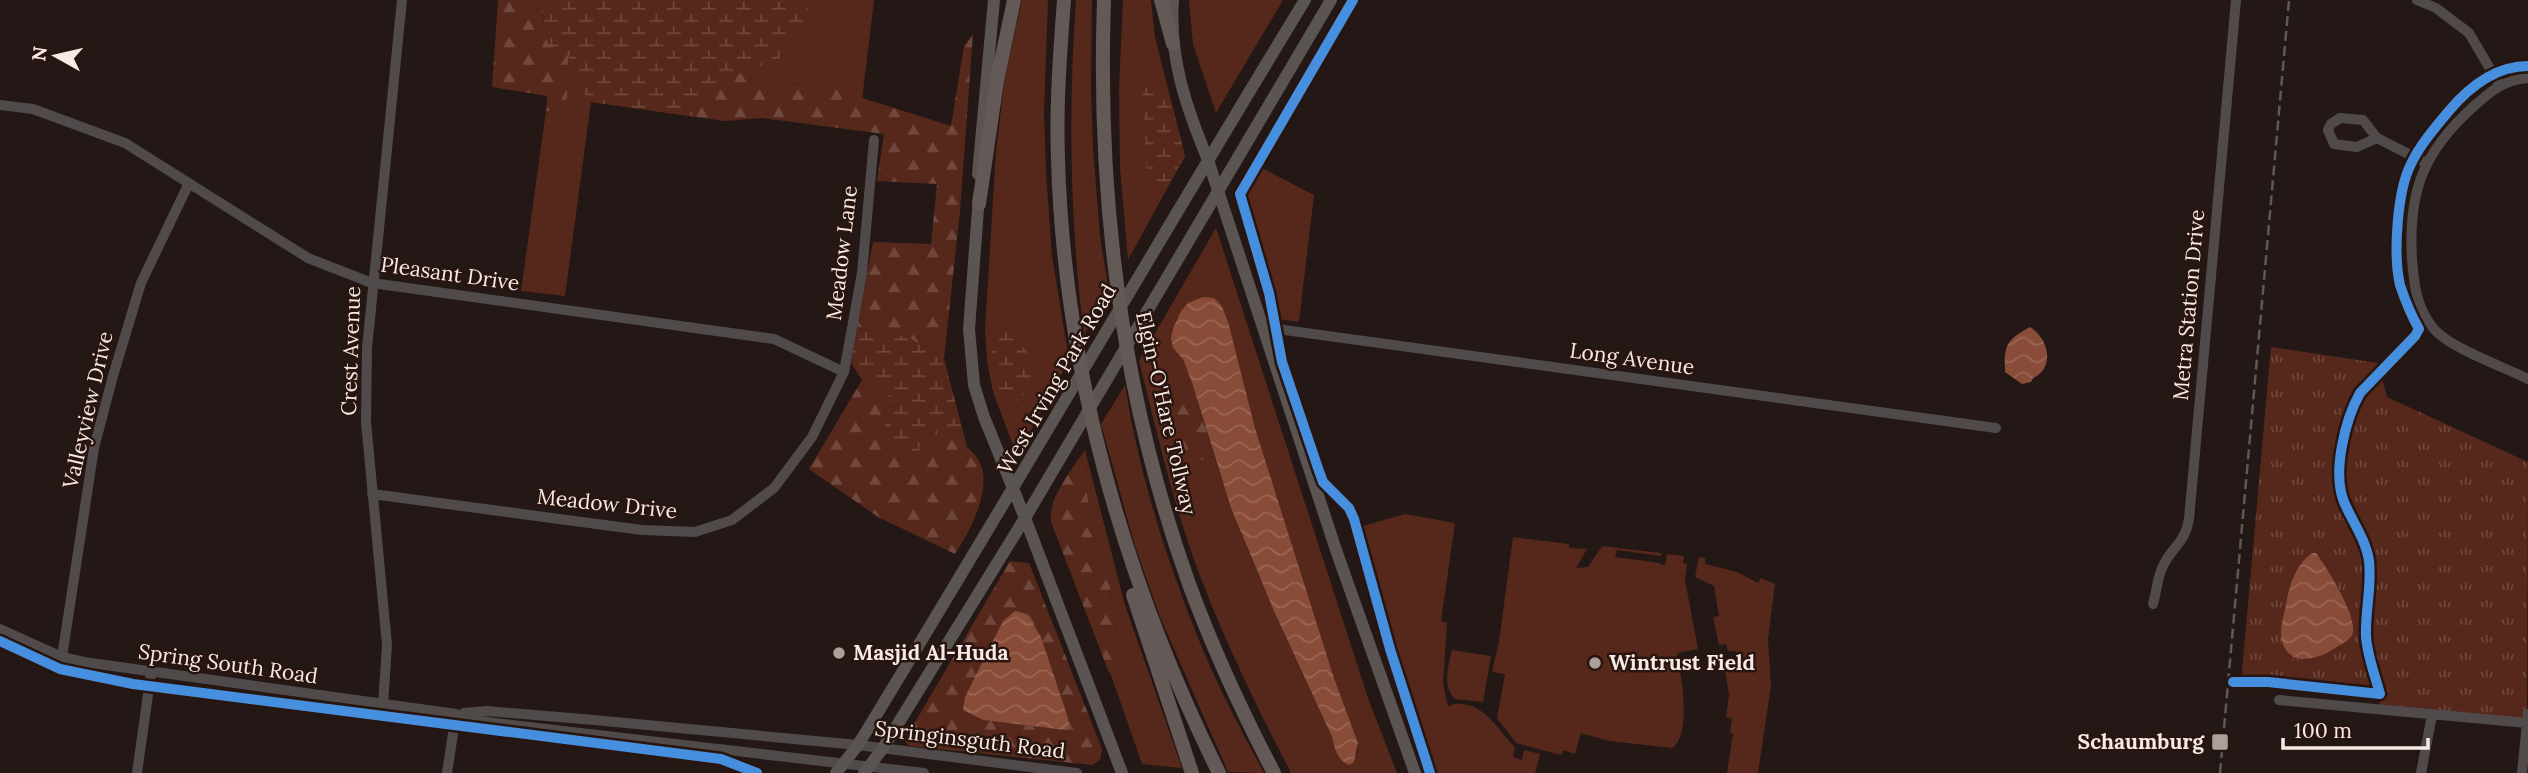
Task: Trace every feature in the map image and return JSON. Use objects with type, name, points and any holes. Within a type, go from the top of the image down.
[{"type":"highway","points":[[979,204],[997,81],[1014,0]]},
{"type":"highway","points":[[1064,0],[1058,90],[1058,158],[1063,236],[1078,345],[1095,434],[1125,542],[1173,672],[1219,772]]},
{"type":"highway","name":"Elgin-O'Hare Tollway","points":[[1104,0],[1104,138],[1116,280],[1131,374],[1160,493],[1185,573],[1216,652],[1274,773]]},
{"type":"highway","points":[[1161,0],[1173,44]]},
{"type":"highway","points":[[1125,542],[1128,578],[1192,772]]},
{"type":"highway","points":[[1251,728],[1273,755],[1283,773]]},
{"type":"main road","points":[[994,0],[978,164],[979,204],[969,329],[974,385],[984,418],[1014,489],[1122,773]]},
{"type":"main road","points":[[1173,0],[1173,44],[1188,111],[1208,160],[1336,550],[1415,773]]},
{"type":"main road","name":"West Irving Park Road","points":[[840,768],[858,745],[1014,489],[1305,0]]},
{"type":"main road","name":"West Irving Park Road","points":[[866,770],[883,748],[1025,518],[1331,0]]},
{"type":"street","name":"Crest Avenue","points":[[383,705],[387,645],[366,422],[366,348],[402,0]]},
{"type":"street","name":"Metra Station Drive","points":[[2153,604],[2161,571],[2169,555],[2187,533],[2189,519],[2236,0]]},
{"type":"street","points":[[2417,0],[2435,8],[2469,33],[2499,85]]},
{"type":"street","points":[[2528,78],[2499,85],[2462,117],[2426,163],[2414,195],[2410,228],[2417,302],[2434,330],[2451,343],[2528,379]]},
{"type":"street","name":"Pleasant Drive","points":[[0,106],[33,109],[125,143],[308,258],[372,283],[774,340],[844,372]]},
{"type":"street","points":[[2376,138],[2357,148],[2339,146],[2334,144],[2328,130],[2331,124],[2340,118],[2363,120],[2376,138],[2426,163]]},
{"type":"street","name":"Meadow Lane","points":[[844,372],[862,273],[874,139]]},
{"type":"street","name":"Valleyview Drive","points":[[62,657],[94,448],[113,376],[141,284],[189,183]]},
{"type":"street","name":"Long Avenue","points":[[1264,327],[1996,428]]},
{"type":"street","name":"Meadow Drive","points":[[372,494],[642,530],[695,532],[732,520],[774,488],[812,437],[844,372]]},
{"type":"street","name":"Spring South Road","points":[[0,629],[62,657],[151,673],[456,714],[487,722],[840,768]]},
{"type":"street","points":[[136,773],[151,673]]},
{"type":"street","points":[[2279,700],[2432,715],[2528,719],[2522,773]]},
{"type":"street","name":"Spring South Road","points":[[456,714],[487,712],[858,745]]},
{"type":"street","points":[[447,773],[456,714]]},
{"type":"street","points":[[2421,773],[2432,715]]},
{"type":"street","name":"Springinsguth Road","points":[[858,745],[1077,773]]},
{"type":"street","name":"Springinsguth Road","points":[[840,768],[924,773]]},
{"type":"green space","points":[[498,0],[544,0],[543,29],[568,55],[567,97],[563,110],[546,111],[547,96],[492,87]]},
{"type":"green space","points":[[544,0],[874,0],[862,100],[815,83],[775,84],[752,69],[703,100],[696,117],[591,102],[565,296],[521,291],[546,111],[563,110]]},
{"type":"green space","points":[[544,0],[812,0],[800,30],[778,60],[732,76],[703,100],[696,117],[590,102],[575,78],[568,55],[548,44],[543,29]]},
{"type":"green space","points":[[1022,0],[1048,0],[1044,113],[1046,173],[1052,256],[1069,360],[1017,456],[993,392],[985,330],[996,150],[1005,77]]},
{"type":"green space","points":[[1076,0],[1092,0],[1093,148],[1100,236],[1109,292],[1084,335],[1072,168]]},
{"type":"green space","points":[[1123,0],[1151,0],[1155,37],[1185,156],[1128,260],[1120,168],[1119,87]]},
{"type":"green space","points":[[1189,0],[1283,0],[1216,113],[1193,44]]},
{"type":"green space","points":[[973,34],[960,211],[944,359],[906,336],[877,334],[857,327],[873,242],[931,244],[937,184],[877,181],[884,134],[762,118],[725,121],[696,117],[703,100],[732,75],[752,69],[775,84],[815,83],[951,126],[964,46]]},
{"type":"green space","points":[[1149,79],[1168,89],[1185,156],[1162,197],[1148,185],[1142,91]]},
{"type":"green space","points":[[1258,166],[1314,195],[1299,322],[1279,319],[1250,222],[1246,194]]},
{"type":"green space","points":[[1216,228],[1369,701],[1397,773],[1291,773],[1242,674],[1199,573],[1173,494],[1139,361]],"holes":[[[1222,306],[1255,428],[1334,678],[1358,743],[1357,754],[1338,755],[1253,562],[1214,455],[1206,460],[1162,419],[1193,386],[1183,359]]]},
{"type":"green space","points":[[857,327],[877,334],[906,336],[944,359],[967,447],[930,432],[921,435],[919,453],[912,459],[882,441],[891,395],[862,380],[851,363]]},
{"type":"green space","points":[[996,330],[1015,338],[1035,368],[1029,390],[1014,404],[1003,399],[995,380],[990,336]]},
{"type":"green space","points":[[2271,347],[2378,363],[2387,397],[2528,462],[2527,723],[2379,710],[2380,694],[2370,691],[2241,682]]},
{"type":"green space","points":[[862,380],[891,395],[919,452],[921,435],[930,432],[965,446],[976,457],[982,470],[981,499],[976,515],[955,554],[878,517],[809,469]]},
{"type":"green space","points":[[1125,385],[1147,489],[1180,591],[1213,672],[1264,773],[1228,772],[1160,617],[1135,546],[1101,424]]},
{"type":"green space","points":[[1193,386],[1214,455],[1207,460],[1177,458],[1169,448],[1162,419]]},
{"type":"green space","points":[[1085,450],[1125,605],[1182,768],[1142,764],[1111,675],[1116,676],[1119,651],[1109,580],[1096,547],[1077,461]]},
{"type":"green space","points":[[1077,461],[1081,461],[1096,547],[1109,580],[1119,651],[1116,676],[1111,675],[1108,670],[1051,522],[1055,498]]},
{"type":"green space","points":[[1405,514],[1455,523],[1441,621],[1447,623],[1443,683],[1448,707],[1463,704],[1480,710],[1515,747],[1513,757],[1522,760],[1524,750],[1540,754],[1535,773],[1430,773],[1390,649],[1356,528]]},
{"type":"green space","name":"Wintrust Field","points":[[1513,537],[1587,549],[1576,568],[1588,567],[1602,546],[1661,553],[1661,556],[1617,550],[1615,557],[1662,565],[1665,565],[1667,554],[1684,556],[1683,563],[1687,564],[1685,580],[1698,649],[1677,653],[1684,716],[1679,740],[1673,748],[1609,741],[1581,733],[1575,754],[1563,750],[1561,755],[1516,743],[1497,718],[1505,674],[1492,672],[1499,642]]},
{"type":"green space","points":[[1699,557],[1705,558],[1705,564],[1737,572],[1758,583],[1761,578],[1775,584],[1768,639],[1771,686],[1758,773],[1727,773],[1733,733],[1730,733],[1732,718],[1726,717],[1729,695],[1725,670],[1731,668],[1730,661],[1737,657],[1736,651],[1728,651],[1726,644],[1719,645],[1713,617],[1719,616],[1714,586],[1695,577]]},
{"type":"green space","points":[[1010,561],[1029,563],[1102,749],[1100,760],[1092,765],[910,746],[905,742]],"holes":[[[964,710],[1065,730],[983,720]]]},
{"type":"green space","points":[[1452,650],[1491,656],[1483,702],[1455,699],[1451,694],[1447,676]]},
{"type":"water","points":[[1203,297],[1214,298],[1222,306],[1229,325],[1255,428],[1334,678],[1358,743],[1354,762],[1349,765],[1337,754],[1332,737],[1273,609],[1231,508],[1183,359],[1173,348],[1171,338],[1181,311],[1188,303]]},
{"type":"water","points":[[2030,327],[2045,345],[2047,360],[2045,367],[2031,382],[2022,384],[2005,372],[2005,355],[2011,340]]},
{"type":"water","points":[[2312,553],[2316,553],[2334,581],[2347,606],[2353,628],[2352,635],[2345,642],[2329,652],[2306,659],[2291,655],[2286,650],[2281,632],[2286,604],[2297,570]]},
{"type":"water","points":[[1015,611],[1027,614],[1041,637],[1068,718],[1069,727],[1065,730],[983,720],[963,710],[965,697],[1003,621]]},
{"type":"railway","points":[[2220,773],[2289,0]]},
{"type":"cycle path","points":[[1353,0],[1240,194],[1269,293],[1282,362],[1323,482],[1349,508],[1354,519],[1390,649],[1430,773]]},
{"type":"cycle path","points":[[2233,682],[2268,682],[2380,694],[2366,636],[2369,561],[2365,546],[2344,502],[2339,476],[2345,431],[2360,393],[2419,329],[2400,285],[2397,257],[2402,190],[2411,164],[2438,125],[2473,87],[2493,74],[2528,66]]},
{"type":"cycle path","points":[[0,641],[60,669],[133,684],[721,759],[757,773]]},
{"type":"place","name":"Masjid Al-Huda","points":[[839,653]]},
{"type":"place","name":"Wintrust Field","points":[[1595,663]]},
{"type":"place","name":"Schaumburg","points":[[2220,742]]}]
